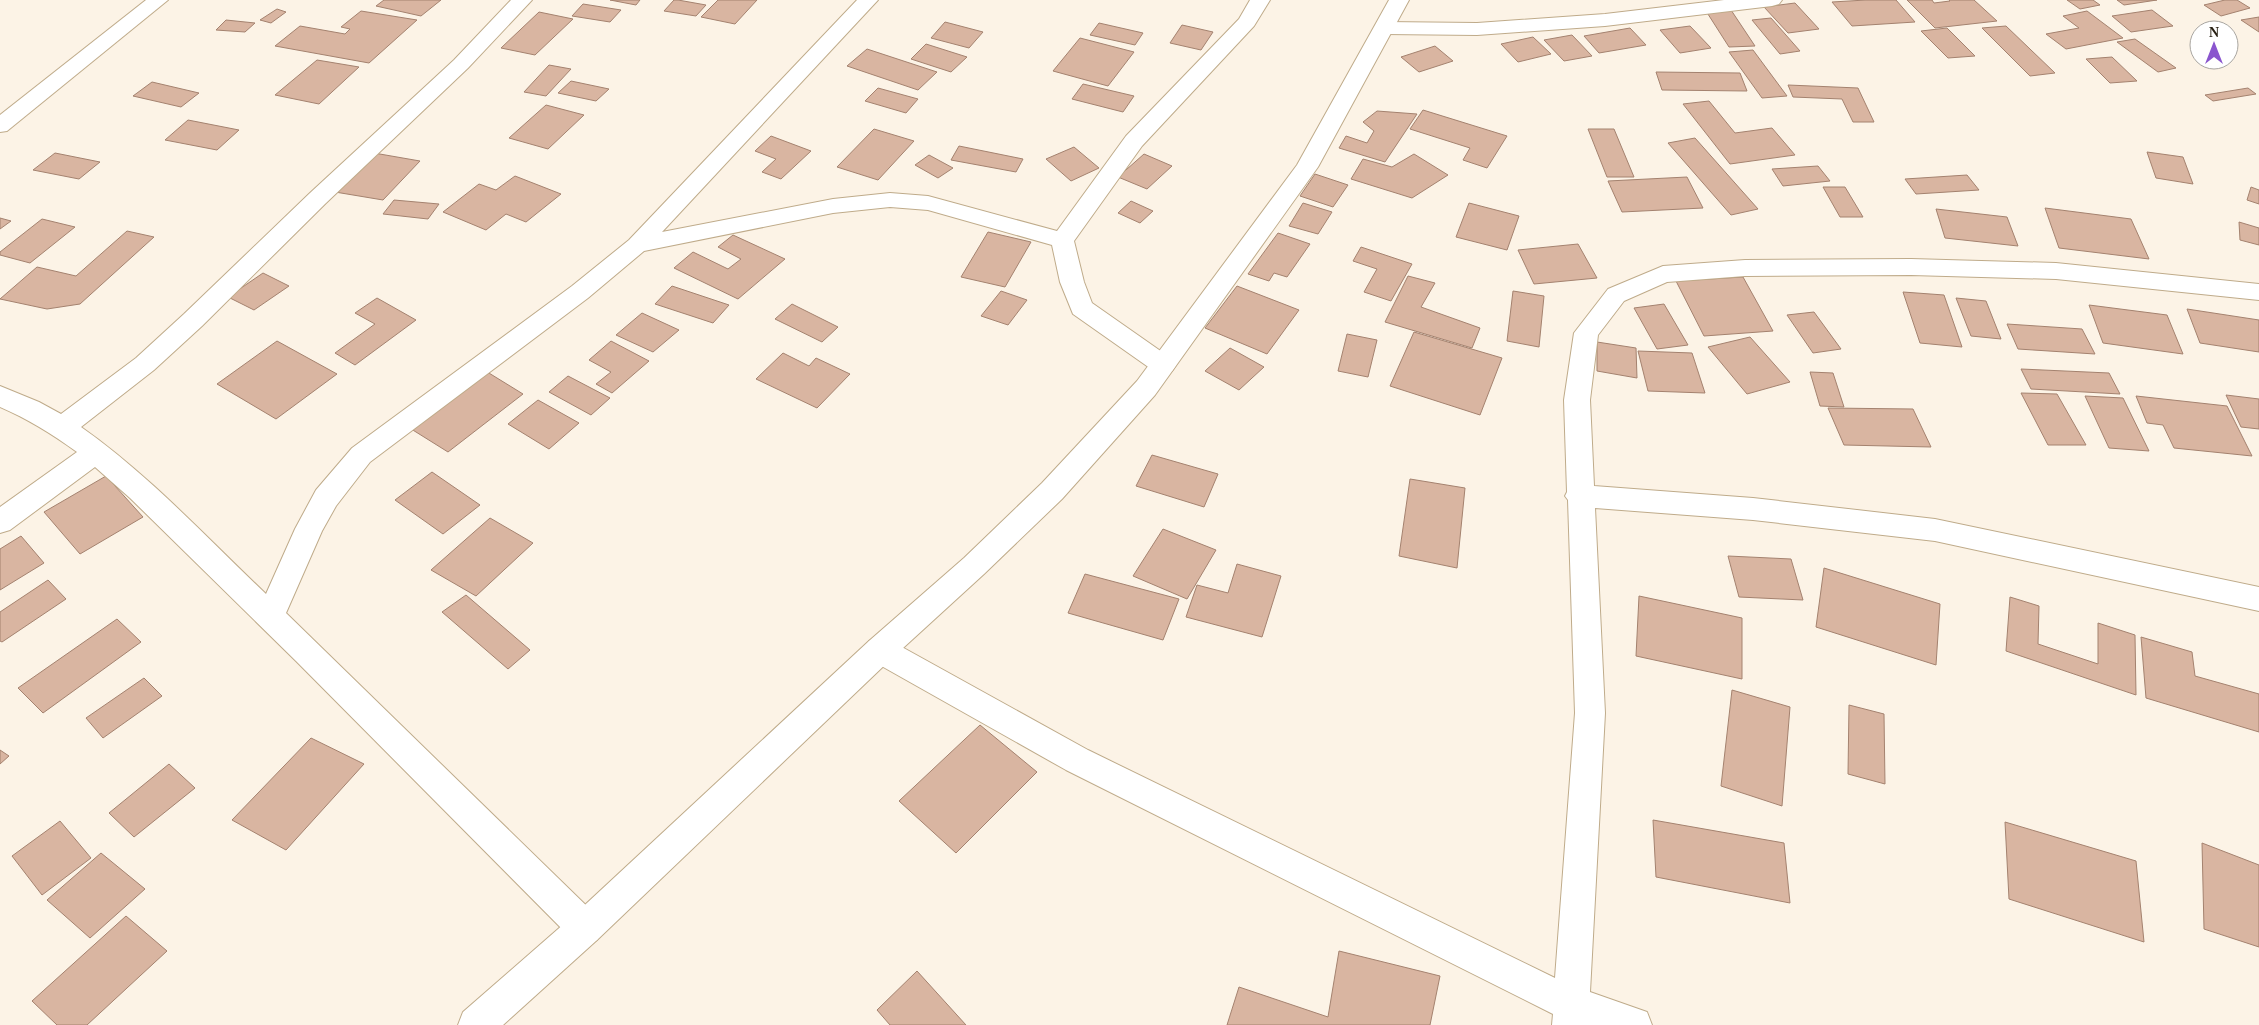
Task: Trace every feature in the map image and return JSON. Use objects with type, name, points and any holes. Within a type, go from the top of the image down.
[{"type":"street","points":[[0,126],[158,0]]},
{"type":"street","points":[[62,427],[144,364],[193,320],[318,198],[461,64],[522,0]]},
{"type":"street","points":[[270,616],[309,529],[326,498],[361,455],[580,292],[637,245],[868,0]]},
{"type":"street","points":[[1163,365],[1082,308],[1072,282],[1062,240],[1134,141],[1247,22],[1260,0]]},
{"type":"street","points":[[476,1025],[584,928],[880,650],[974,566],[1052,491],[1146,388],[1307,167],[1399,0]]},
{"type":"street","points":[[1385,28],[1477,29],[1575,22],[1772,0]]},
{"type":"street","points":[[637,245],[833,206],[890,200],[928,203],[1062,240]]},
{"type":"street","points":[[1570,1014],[1590,713],[1579,496],[1577,400],[1586,333],[1616,295],[1663,274],[1745,268],[1911,267],[2056,271],[2259,292]]},
{"type":"street","points":[[0,396],[38,413],[62,427],[96,452],[270,616],[584,928]]},
{"type":"street","points":[[0,522],[96,452]]},
{"type":"street","points":[[1579,496],[1754,508],[1935,530],[2259,598]]},
{"type":"street","points":[[880,650],[1077,760],[1570,1014],[1634,1025]]},
{"type":"building","points":[[384,0],[441,0],[421,16],[376,6]]},
{"type":"building","points":[[610,0],[640,0],[636,5]]},
{"type":"building","points":[[674,0],[706,5],[696,16],[664,11]]},
{"type":"building","points":[[718,0],[757,0],[735,24],[701,17]]},
{"type":"building","points":[[1896,0],[1915,22],[1852,26],[1832,2]]},
{"type":"building","points":[[1907,0],[1932,0],[1934,3],[1949,0],[1974,0],[1997,21],[1935,28]]},
{"type":"building","points":[[2067,0],[2093,0],[2100,5],[2080,9]]},
{"type":"building","points":[[2117,0],[2157,0],[2124,5]]},
{"type":"building","points":[[2225,0],[2237,0],[2250,8],[2221,16],[2204,5]]},
{"type":"building","points":[[1795,3],[1819,29],[1788,33],[1764,7]]},
{"type":"building","points":[[583,4],[621,10],[610,22],[572,16]]},
{"type":"building","points":[[277,9],[286,12],[271,23],[260,20]]},
{"type":"building","points":[[1731,10],[1755,46],[1729,47],[1706,11]]},
{"type":"building","points":[[2152,10],[2173,26],[2131,32],[2112,16]]},
{"type":"building","points":[[361,11],[417,20],[369,63],[275,46],[300,26],[345,34],[350,29],[341,27]]},
{"type":"building","points":[[2087,11],[2123,38],[2066,49],[2046,34],[2079,28],[2063,16]]},
{"type":"building","points":[[539,12],[573,19],[535,55],[501,48]]},
{"type":"building","points":[[2259,17],[2259,32],[2241,20]]},
{"type":"building","points":[[1771,18],[1800,51],[1780,54],[1752,20]]},
{"type":"building","points":[[226,20],[255,23],[245,32],[216,30]]},
{"type":"building","points":[[945,22],[983,32],[969,48],[931,38]]},
{"type":"building","points":[[1099,23],[1143,33],[1135,45],[1090,35]]},
{"type":"building","points":[[1182,25],[1213,32],[1201,50],[1170,43]]},
{"type":"building","points":[[1690,26],[1711,48],[1680,53],[1660,30]]},
{"type":"building","points":[[2006,26],[2055,73],[2030,76],[1982,28]]},
{"type":"building","points":[[1630,28],[1646,45],[1599,53],[1584,36]]},
{"type":"building","points":[[1947,28],[1975,56],[1948,58],[1921,31]]},
{"type":"building","points":[[1572,35],[1592,56],[1564,61],[1544,40]]},
{"type":"building","points":[[1533,37],[1551,54],[1518,62],[1501,44]]},
{"type":"building","points":[[1080,38],[1134,52],[1108,86],[1053,71]]},
{"type":"building","points":[[2135,39],[2176,68],[2158,72],[2117,42]]},
{"type":"building","points":[[926,44],[967,57],[951,72],[911,59]]},
{"type":"building","points":[[1435,46],[1453,61],[1419,72],[1401,57]]},
{"type":"building","points":[[867,49],[937,72],[918,90],[847,66]]},
{"type":"building","points":[[1753,50],[1787,96],[1762,98],[1729,52]]},
{"type":"building","points":[[2112,57],[2137,81],[2110,83],[2086,59]]},
{"type":"building","points":[[317,60],[359,67],[319,104],[275,95]]},
{"type":"building","points":[[549,65],[571,69],[546,96],[524,92]]},
{"type":"building","points":[[1656,72],[1740,73],[1747,91],[1662,90]]},
{"type":"building","points":[[571,81],[609,89],[596,101],[558,93]]},
{"type":"building","points":[[152,82],[199,93],[181,107],[133,96]]},
{"type":"building","points":[[1083,84],[1134,96],[1123,112],[1072,99]]},
{"type":"building","points":[[1788,85],[1858,88],[1874,122],[1853,122],[1842,99],[1793,97]]},
{"type":"building","points":[[878,88],[918,99],[906,113],[865,101]]},
{"type":"building","points":[[2248,88],[2256,94],[2213,101],[2205,95]]},
{"type":"building","points":[[1709,101],[1735,133],[1772,128],[1795,155],[1730,164],[1683,104]]},
{"type":"building","points":[[546,105],[584,115],[548,149],[509,138]]},
{"type":"building","points":[[1423,110],[1507,136],[1487,168],[1463,160],[1470,148],[1410,129]]},
{"type":"building","points":[[1377,111],[1417,114],[1385,162],[1339,148],[1346,136],[1367,143],[1374,131],[1363,122]]},
{"type":"building","points":[[188,120],[239,130],[217,150],[165,140]]},
{"type":"building","points":[[874,129],[914,141],[878,180],[837,167]]},
{"type":"building","points":[[1588,129],[1614,129],[1634,177],[1607,177]]},
{"type":"building","points":[[771,136],[811,151],[781,179],[762,172],[776,159],[755,151]]},
{"type":"building","points":[[1695,138],[1758,209],[1731,215],[1668,143]]},
{"type":"building","points":[[959,146],[1023,159],[1016,172],[951,160]]},
{"type":"building","points":[[1074,147],[1099,168],[1071,181],[1046,159]]},
{"type":"building","points":[[2147,152],[2183,157],[2193,184],[2156,178]]},
{"type":"building","points":[[55,153],[100,162],[79,179],[33,170]]},
{"type":"building","points":[[374,153],[420,161],[383,200],[335,192]]},
{"type":"building","points":[[1144,154],[1172,166],[1147,189],[1118,177]]},
{"type":"building","points":[[1414,154],[1448,175],[1412,198],[1351,179],[1363,159],[1392,167]]},
{"type":"building","points":[[929,155],[953,168],[938,178],[915,165]]},
{"type":"building","points":[[1818,166],[1830,181],[1783,186],[1772,169]]},
{"type":"building","points":[[1315,174],[1348,185],[1333,207],[1300,196]]},
{"type":"building","points":[[1967,175],[1979,190],[1916,194],[1905,179]]},
{"type":"building","points":[[515,176],[561,194],[526,222],[506,214],[486,230],[443,212],[479,184],[496,190]]},
{"type":"building","points":[[1687,177],[1703,208],[1622,212],[1608,181]]},
{"type":"building","points":[[1823,187],[1845,187],[1863,217],[1840,217]]},
{"type":"building","points":[[2251,187],[2259,190],[2259,204],[2247,200]]},
{"type":"building","points":[[394,200],[439,204],[428,219],[383,214]]},
{"type":"building","points":[[1131,201],[1153,211],[1140,223],[1118,213]]},
{"type":"building","points":[[1303,203],[1332,212],[1318,234],[1289,226]]},
{"type":"building","points":[[1469,203],[1519,216],[1507,250],[1456,237]]},
{"type":"building","points":[[2045,208],[2131,219],[2149,259],[2059,248]]},
{"type":"building","points":[[1936,209],[2007,217],[2018,246],[1945,238]]},
{"type":"building","points":[[0,218],[11,221],[0,229]]},
{"type":"building","points":[[42,219],[75,227],[30,263],[0,255],[0,252]]},
{"type":"building","points":[[2239,222],[2259,228],[2259,245],[2240,240]]},
{"type":"building","points":[[127,231],[154,237],[80,304],[47,309],[0,299],[37,267],[76,276]]},
{"type":"building","points":[[988,232],[1031,242],[1005,287],[961,277]]},
{"type":"building","points":[[1278,233],[1310,244],[1287,277],[1274,273],[1269,281],[1248,274]]},
{"type":"building","points":[[733,235],[785,259],[738,299],[674,268],[693,252],[728,269],[741,259],[718,247]]},
{"type":"building","points":[[1578,244],[1597,278],[1534,284],[1518,250]]},
{"type":"building","points":[[1361,247],[1412,264],[1391,301],[1364,292],[1377,269],[1353,261]]},
{"type":"building","points":[[263,273],[289,286],[254,310],[228,297]]},
{"type":"building","points":[[1408,276],[1435,283],[1421,307],[1480,328],[1472,348],[1385,322]]},
{"type":"building","points":[[1743,277],[1773,331],[1704,336],[1676,281]]},
{"type":"building","points":[[672,286],[729,305],[713,323],[655,304]]},
{"type":"building","points":[[1237,286],[1299,310],[1267,354],[1205,328]]},
{"type":"building","points":[[1001,291],[1027,300],[1008,325],[981,316]]},
{"type":"building","points":[[1513,291],[1544,296],[1539,347],[1507,341]]},
{"type":"building","points":[[1903,292],[1944,295],[1962,347],[1920,343]]},
{"type":"building","points":[[377,298],[416,320],[355,365],[335,353],[375,324],[355,313]]},
{"type":"building","points":[[1956,298],[1986,301],[2001,339],[1971,336]]},
{"type":"building","points":[[792,304],[838,327],[822,342],[775,319]]},
{"type":"building","points":[[1664,304],[1688,345],[1657,349],[1634,308]]},
{"type":"building","points":[[2089,305],[2167,315],[2183,354],[2103,343]]},
{"type":"building","points":[[2187,309],[2259,320],[2259,352],[2200,343]]},
{"type":"building","points":[[1814,312],[1841,349],[1813,353],[1787,315]]},
{"type":"building","points":[[642,313],[679,330],[653,352],[616,335]]},
{"type":"building","points":[[2007,324],[2082,329],[2095,354],[2018,349]]},
{"type":"building","points":[[1414,332],[1502,358],[1480,415],[1390,386]]},
{"type":"building","points":[[1347,334],[1377,340],[1368,377],[1338,371]]},
{"type":"building","points":[[1750,337],[1790,382],[1747,394],[1708,347]]},
{"type":"building","points":[[277,341],[337,374],[276,419],[217,384]]},
{"type":"building","points":[[611,341],[649,361],[612,393],[596,384],[611,372],[589,360]]},
{"type":"building","points":[[1597,342],[1636,348],[1637,378],[1597,371]]},
{"type":"building","points":[[1230,348],[1264,367],[1239,390],[1205,371]]},
{"type":"building","points":[[1638,351],[1692,353],[1705,393],[1648,391]]},
{"type":"building","points":[[783,353],[809,366],[816,358],[850,374],[817,408],[756,379]]},
{"type":"building","points":[[2021,369],[2109,373],[2120,394],[2031,389]]},
{"type":"building","points":[[484,370],[523,394],[448,452],[408,427]]},
{"type":"building","points":[[1810,372],[1833,373],[1844,407],[1820,406]]},
{"type":"building","points":[[568,376],[610,398],[591,415],[549,392]]},
{"type":"building","points":[[2021,393],[2057,394],[2086,445],[2048,445]]},
{"type":"building","points":[[2226,395],[2259,399],[2259,429],[2241,427]]},
{"type":"building","points":[[2085,396],[2123,398],[2149,451],[2109,448]]},
{"type":"building","points":[[2136,396],[2227,406],[2252,456],[2174,448],[2163,425],[2147,423]]},
{"type":"building","points":[[538,400],[579,423],[549,449],[508,424]]},
{"type":"building","points":[[1828,408],[1913,409],[1931,447],[1844,445]]},
{"type":"building","points":[[1152,455],[1218,474],[1204,507],[1136,486]]},
{"type":"building","points":[[432,472],[480,505],[443,534],[395,500]]},
{"type":"building","points":[[106,476],[143,517],[80,554],[44,512]]},
{"type":"building","points":[[1410,479],[1465,488],[1457,568],[1399,556]]},
{"type":"building","points":[[490,518],[533,543],[476,596],[431,570]]},
{"type":"building","points":[[1163,529],[1216,550],[1187,599],[1133,576]]},
{"type":"building","points":[[21,536],[44,563],[0,590],[0,549]]},
{"type":"building","points":[[1728,556],[1791,559],[1803,600],[1739,597]]},
{"type":"building","points":[[1237,564],[1281,576],[1262,637],[1186,617],[1197,585],[1228,593]]},
{"type":"building","points":[[1824,568],[1940,604],[1936,665],[1816,627]]},
{"type":"building","points":[[1085,574],[1179,599],[1163,640],[1068,613]]},
{"type":"building","points":[[48,580],[66,599],[2,642],[0,641],[0,612]]},
{"type":"building","points":[[466,595],[530,650],[508,669],[442,612]]},
{"type":"building","points":[[1639,596],[1742,618],[1742,679],[1636,656]]},
{"type":"building","points":[[2010,597],[2039,606],[2038,644],[2098,664],[2098,623],[2135,635],[2136,695],[2006,651]]},
{"type":"building","points":[[117,619],[141,642],[43,713],[18,688]]},
{"type":"building","points":[[2141,637],[2192,652],[2195,676],[2259,694],[2259,732],[2146,698]]},
{"type":"building","points":[[144,678],[162,696],[103,738],[86,718]]},
{"type":"building","points":[[1732,690],[1790,707],[1782,806],[1721,786]]},
{"type":"building","points":[[1849,705],[1884,714],[1885,784],[1848,774]]},
{"type":"building","points":[[980,725],[1037,772],[956,853],[899,801]]},
{"type":"building","points":[[311,738],[364,764],[286,850],[232,820]]},
{"type":"building","points":[[0,750],[9,756],[0,764]]},
{"type":"building","points":[[169,764],[195,788],[134,837],[109,813]]},
{"type":"building","points":[[1653,820],[1784,843],[1790,903],[1656,877]]},
{"type":"building","points":[[60,821],[91,858],[42,895],[12,856]]},
{"type":"building","points":[[2005,822],[2136,861],[2144,942],[2009,899]]},
{"type":"building","points":[[2202,843],[2259,865],[2259,947],[2204,929]]},
{"type":"building","points":[[101,853],[145,889],[90,938],[47,900]]},
{"type":"building","points":[[126,916],[167,951],[87,1025],[57,1025],[32,1001]]},
{"type":"building","points":[[1339,951],[1440,976],[1430,1025],[1227,1025],[1239,987],[1328,1017]]},
{"type":"building","points":[[917,971],[966,1025],[890,1025],[877,1010]]}]
